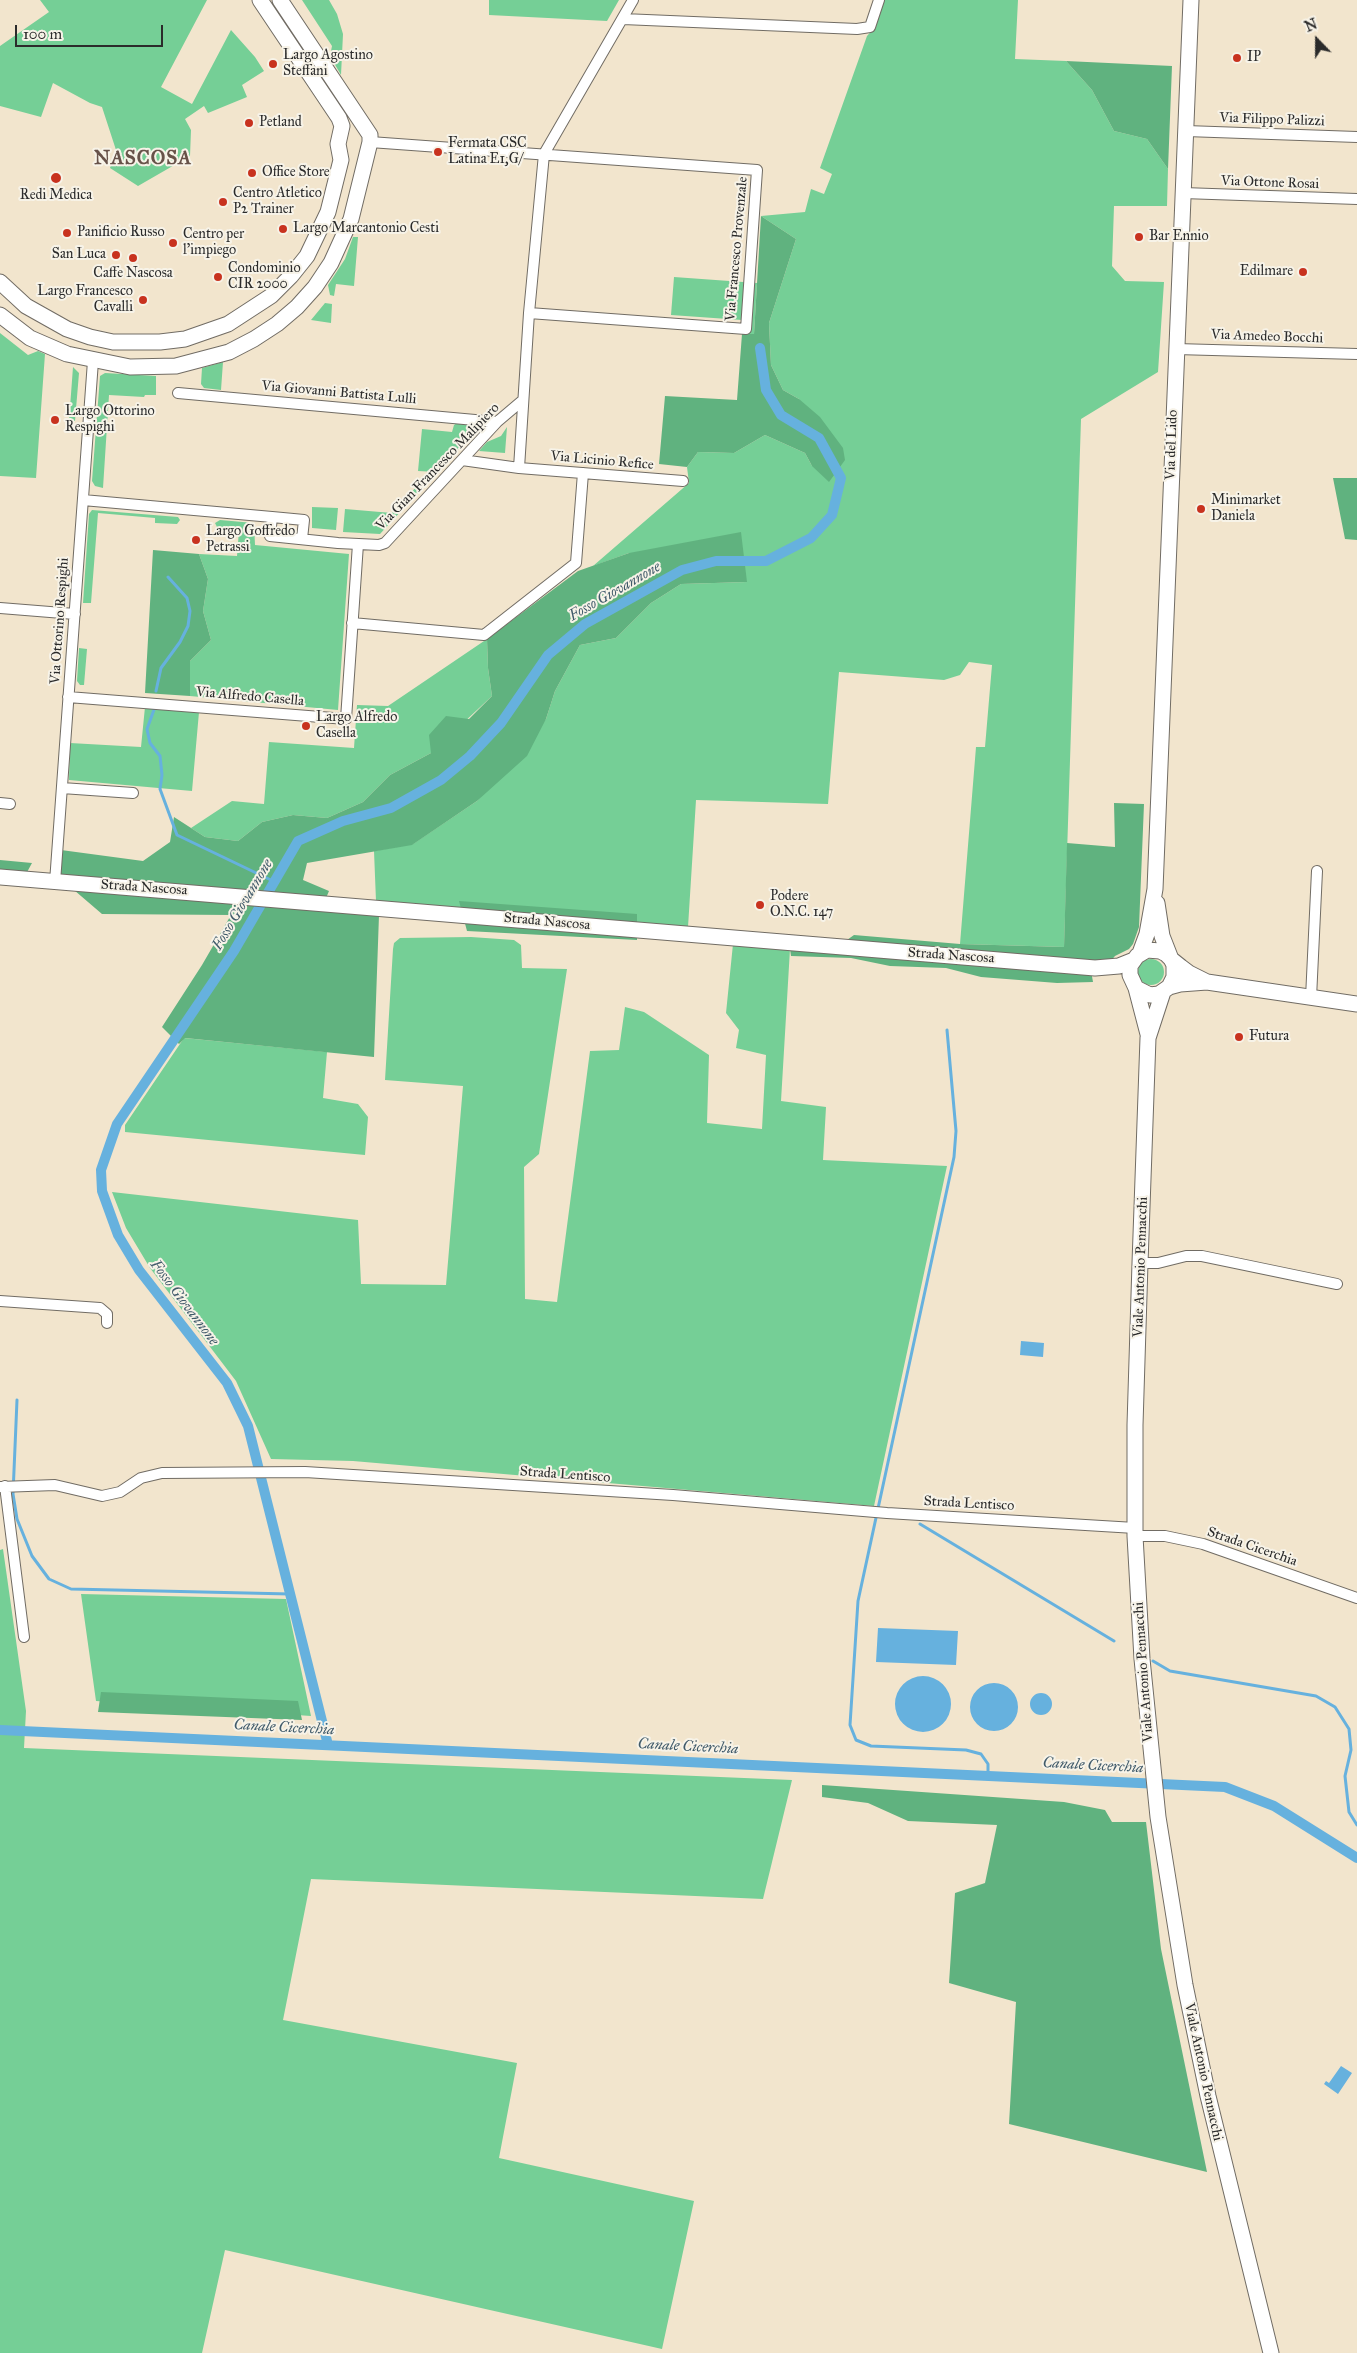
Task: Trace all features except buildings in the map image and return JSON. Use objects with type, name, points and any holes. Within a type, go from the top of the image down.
[{"type":"street","points":[[260,0],[339,118],[342,126],[338,144],[341,150],[347,156],[361,156],[368,141]]},
{"type":"street","points":[[0,315],[30,338],[67,354],[93,361],[130,367],[176,366],[229,352],[265,332],[297,307],[315,287],[331,263],[351,219],[368,141],[280,0]]},
{"type":"street","points":[[519,468],[529,313],[544,154],[633,0]]},
{"type":"street","points":[[623,19],[857,29],[870,27],[879,0]]},
{"type":"street","name":"Via del Lido","points":[[1137,956],[1147,934],[1155,889],[1191,0]]},
{"type":"street","points":[[341,132],[352,125],[358,126],[368,141]]},
{"type":"street","name":"Via Filippo Palizzi","points":[[1186,131],[1357,137]]},
{"type":"street","points":[[368,141],[544,154]]},
{"type":"street","points":[[0,282],[26,306],[47,320],[90,337],[113,342],[160,342],[185,339],[228,324],[271,296],[307,256],[318,235],[335,190],[341,150]]},
{"type":"street","name":"Via Francesco Provenzale","points":[[529,313],[746,329],[757,170],[544,154]]},
{"type":"street","name":"Via Ottone Rosai","points":[[1183,193],[1357,200]]},
{"type":"street","points":[[251,310],[265,332]]},
{"type":"street","name":"Via Amedeo Bocchi","points":[[1176,349],[1357,354]]},
{"type":"street","name":"Via Ottorino Respighi","points":[[55,882],[93,361]]},
{"type":"street","name":"Via Giovanni Battista Lulli","points":[[178,393],[498,422]]},
{"type":"street","name":"Via Gian Francesco Malipiero","points":[[272,517],[270,536],[379,545],[390,540],[498,422],[523,400]]},
{"type":"street","name":"Via Licinio Refice","points":[[462,460],[519,468],[683,481]]},
{"type":"street","points":[[352,623],[484,635],[576,563],[583,473]]},
{"type":"street","points":[[83,500],[304,520],[302,539]]},
{"type":"street","name":"Via Alfredo Casella","points":[[68,697],[346,719],[358,544]]},
{"type":"street","points":[[0,608],[74,614]]},
{"type":"street","points":[[62,788],[133,794]]},
{"type":"street","points":[[1311,998],[1317,871]]},
{"type":"street","name":"Strada Nascosa","points":[[0,877],[1095,968],[1119,966],[1137,956]]},
{"type":"street","name":"Via del Lido","points":[[1155,889],[1162,936],[1171,959]]},
{"type":"street","points":[[1207,982],[1188,973],[1160,951],[1154,950],[1137,956],[1130,966],[1130,975],[1135,986],[1150,995],[1180,984],[1207,982],[1357,1004]]},
{"type":"street","points":[[1166,990],[1174,976],[1171,959]]},
{"type":"street","name":"Strada Nascosa","points":[[1095,968],[1135,986]]},
{"type":"street","name":"Viale Antonio Pennacchi","points":[[1135,986],[1148,1038],[1140,1263],[1135,1532],[1142,1659],[1152,1763],[1191,2019],[1214,2124],[1271,2353]]},
{"type":"street","name":"Viale Antonio Pennacchi","points":[[1148,1038],[1166,990]]},
{"type":"street","points":[[1140,1263],[1158,1263],[1186,1256],[1202,1256],[1337,1284]]},
{"type":"street","points":[[0,1301],[100,1308],[106,1311],[108,1323]]},
{"type":"street","name":"Strada Lentisco","points":[[3,1486],[55,1485],[89,1494],[107,1496],[120,1492],[136,1480],[152,1475],[273,1471],[648,1494],[1135,1532]]},
{"type":"street","points":[[3,1486],[24,1637]]},
{"type":"street","name":"Strada Cicerchia","points":[[1135,1532],[1203,1544],[1357,1598]]},
{"type":"green space","points":[[40,0],[207,0],[161,87],[192,104],[231,30],[255,57],[264,71],[242,85],[247,97],[208,113],[204,106],[185,119],[191,130],[190,156],[138,186],[110,168],[116,150],[102,107],[90,103],[53,83],[41,117],[0,106],[0,46],[49,12]]},
{"type":"green space","points":[[302,0],[329,0],[337,14],[343,34],[341,75],[330,56],[332,46]]},
{"type":"green space","points":[[489,0],[619,0],[607,21],[489,15]]},
{"type":"green space","points":[[884,0],[1018,0],[1015,59],[1066,61],[1092,90],[1114,131],[1147,139],[1168,169],[1167,206],[1114,206],[1112,266],[1125,281],[1164,282],[1158,372],[1081,419],[1064,947],[960,944],[976,747],[985,747],[992,665],[969,662],[960,675],[944,680],[839,672],[828,804],[696,800],[688,927],[376,901],[374,851],[413,844],[477,801],[546,719],[555,691],[580,645],[616,638],[651,603],[681,584],[747,582],[629,553],[593,566],[689,483],[687,467],[698,452],[734,453],[765,435],[805,453],[812,466],[799,399],[783,390],[771,365],[769,323],[796,239],[761,216],[805,212],[811,189],[824,194],[832,174],[820,168],[867,36],[876,26]]},
{"type":"green space","points":[[1066,61],[1172,66],[1168,169],[1147,139],[1114,131],[1092,90]]},
{"type":"green space","points":[[761,216],[796,239],[769,323],[771,365],[783,390],[799,399],[820,417],[843,448],[845,460],[829,482],[812,466],[805,453],[765,435],[734,453],[698,452],[687,467],[659,464],[665,396],[737,400],[742,334],[754,334]]},
{"type":"green space","points":[[353,237],[358,237],[354,286],[336,284],[334,296],[330,295],[328,285],[345,259]]},
{"type":"green space","points":[[674,277],[757,283],[754,335],[742,334],[742,320],[671,315]]},
{"type":"green space","points":[[325,303],[332,304],[331,323],[311,320]]},
{"type":"green space","points":[[0,333],[28,355],[38,351],[45,354],[36,478],[0,476]]},
{"type":"green space","points":[[223,362],[221,390],[204,388],[201,384],[202,368]]},
{"type":"green space","points":[[73,367],[79,373],[75,421],[69,421]]},
{"type":"green space","points":[[105,373],[156,376],[156,395],[145,395],[144,397],[109,395],[103,488],[95,486],[92,481],[100,376]]},
{"type":"green space","points":[[457,423],[479,427],[437,472],[418,471],[422,429],[452,432],[454,425]]},
{"type":"green space","points":[[507,427],[505,453],[479,451],[487,442],[501,436]]},
{"type":"green space","points":[[1333,478],[1357,478],[1357,540],[1345,539]]},
{"type":"green space","points":[[418,485],[425,485],[380,534],[343,532],[345,509],[392,513]]},
{"type":"green space","points":[[312,507],[338,508],[336,530],[312,528]]},
{"type":"green space","points":[[92,510],[178,517],[180,520],[177,524],[155,523],[155,518],[98,513],[91,603],[83,603],[89,514]]},
{"type":"green space","points":[[220,520],[254,523],[255,545],[349,554],[338,710],[190,696],[190,661],[211,640],[203,611],[208,579],[199,554],[237,556],[239,530],[217,527],[215,523]]},
{"type":"green space","points":[[741,532],[747,582],[681,584],[651,603],[616,638],[580,645],[555,691],[546,719],[527,756],[477,801],[412,845],[307,863],[303,880],[329,891],[321,910],[379,915],[374,1057],[185,1038],[179,1044],[162,1027],[202,965],[231,915],[102,914],[60,878],[61,850],[143,861],[170,842],[174,817],[205,837],[238,841],[262,822],[293,815],[327,818],[363,802],[390,775],[431,753],[429,735],[446,716],[469,719],[492,696],[488,668],[487,639],[578,571],[629,553]]},
{"type":"green space","points":[[153,550],[199,554],[208,579],[203,611],[211,640],[190,661],[190,696],[145,693]]},
{"type":"green space","points":[[487,639],[488,668],[492,696],[431,753],[390,775],[363,802],[327,818],[293,815],[262,822],[238,841],[205,837],[191,828],[232,801],[264,804],[269,742],[354,748],[357,705],[388,706]]},
{"type":"green space","points":[[79,648],[87,649],[84,685],[80,685],[77,681]]},
{"type":"green space","points":[[145,707],[199,712],[192,791],[69,780],[70,743],[141,747]]},
{"type":"green space","points":[[1114,803],[1144,804],[1139,927],[1133,944],[1129,949],[1115,956],[1107,965],[1090,965],[1093,982],[1057,983],[981,977],[946,968],[890,966],[851,958],[791,956],[790,949],[830,952],[854,935],[960,944],[1064,947],[1067,843],[1115,847]]},
{"type":"green space","points":[[0,860],[32,863],[26,874],[0,872]]},
{"type":"green space","points":[[459,901],[637,914],[637,940],[467,931]]},
{"type":"green space","points":[[471,937],[514,940],[521,945],[522,968],[567,969],[539,1154],[524,1167],[525,1299],[557,1302],[590,1051],[619,1050],[625,1007],[644,1012],[709,1055],[707,1123],[762,1129],[766,1055],[736,1048],[739,1030],[726,1013],[733,944],[790,949],[781,1101],[826,1107],[823,1160],[947,1166],[874,1506],[353,1461],[271,1459],[236,1381],[150,1268],[126,1228],[112,1192],[358,1220],[361,1284],[446,1285],[463,1086],[385,1080],[393,949],[394,943],[400,938]]},
{"type":"green space","points":[[1151,959],[1160,963],[1164,972],[1160,981],[1151,985],[1142,981],[1138,972],[1142,963]]},
{"type":"green space","points":[[184,1038],[327,1052],[323,1098],[358,1104],[368,1117],[365,1155],[125,1132],[125,1125]]},
{"type":"green space","points":[[3,1549],[26,1711],[24,1748],[792,1780],[763,1899],[311,1879],[283,2020],[517,2063],[499,2158],[694,2201],[662,2349],[225,2250],[202,2353],[0,2353],[0,1550]]},
{"type":"green space","points":[[81,1594],[286,1599],[311,1716],[96,1701]]},
{"type":"green space","points":[[101,1692],[298,1701],[302,1720],[98,1712]]},
{"type":"green space","points":[[822,1785],[1064,1802],[1105,1810],[1112,1822],[1146,1822],[1161,1949],[1207,2172],[1009,2124],[1016,2002],[949,1983],[955,1893],[985,1883],[997,1825],[908,1821],[868,1803],[822,1797]]},
{"type":"water","points":[[1021,1341],[1044,1343],[1043,1357],[1020,1355]]},
{"type":"water","points":[[878,1628],[958,1631],[956,1665],[876,1662]]},
{"type":"water","points":[[923,1676],[934,1678],[943,1684],[949,1693],[951,1704],[949,1715],[943,1724],[934,1730],[923,1732],[912,1730],[903,1724],[897,1715],[895,1704],[897,1693],[903,1684],[912,1678]]},
{"type":"water","points":[[994,1683],[1003,1685],[1011,1690],[1016,1698],[1018,1707],[1016,1716],[1011,1724],[1003,1729],[994,1731],[985,1729],[977,1724],[972,1716],[970,1707],[972,1698],[977,1690],[985,1685]]},
{"type":"water","points":[[1041,1693],[1049,1696],[1052,1704],[1049,1712],[1041,1715],[1033,1712],[1030,1704],[1033,1696]]},
{"type":"water","points":[[1341,2066],[1352,2073],[1338,2094],[1324,2084],[1326,2081],[1329,2083]]},
{"type":"waterway","name":"Fosso Giovannone","points":[[328,1745],[248,1426],[227,1383],[139,1270],[118,1235],[102,1191],[101,1170],[117,1124],[234,951],[298,841],[343,821],[391,808],[441,780],[470,756],[501,723],[548,655],[585,624],[682,570],[716,561],[766,561],[811,538],[832,515],[841,478],[819,438],[781,415],[766,390],[760,348]]},
{"type":"waterway","points":[[156,691],[161,668],[180,642],[188,626],[190,611],[187,598],[168,577]]},
{"type":"waterway","points":[[155,707],[147,729],[150,743],[160,756],[162,775],[160,789],[177,835],[275,882]]},
{"type":"waterway","points":[[947,1030],[956,1131],[954,1157],[858,1601],[850,1725],[856,1740],[871,1746],[966,1750],[981,1754],[988,1764],[988,1776]]},
{"type":"waterway","points":[[17,1400],[13,1494],[17,1519],[32,1556],[49,1579],[71,1589],[290,1594]]},
{"type":"waterway","points":[[920,1524],[1114,1641]]},
{"type":"waterway","points":[[1153,1661],[1170,1671],[1316,1696],[1335,1707],[1349,1729],[1351,1750],[1345,1776],[1349,1812],[1357,1825]]},
{"type":"waterway","name":"Canale Cicerchia","points":[[0,1730],[1225,1787],[1274,1806],[1357,1858]]},
{"type":"place","name":"IP","points":[[1237,58]]},
{"type":"place","name":"Largo Agostino Steffani","points":[[273,64]]},
{"type":"place","name":"Petland","points":[[249,123]]},
{"type":"place","name":"Fermata CSC Latina E1,G/","points":[[438,152]]},
{"type":"place","name":"Office Store","points":[[252,173]]},
{"type":"place","name":"Redi Medica","points":[[56,178]]},
{"type":"place","name":"Centro Atletico P2 Trainer","points":[[223,202]]},
{"type":"place","name":"Largo Marcantonio Cesti","points":[[283,229]]},
{"type":"place","name":"Panificio Russo","points":[[67,233]]},
{"type":"place","name":"Bar Ennio","points":[[1139,237]]},
{"type":"place","name":"Centro per l'impiego","points":[[173,243]]},
{"type":"place","name":"San Luca","points":[[116,255]]},
{"type":"place","name":"Caffe Nascosa","points":[[133,258]]},
{"type":"place","name":"Edilmare","points":[[1303,272]]},
{"type":"place","name":"Condominio CIR 2000","points":[[218,277]]},
{"type":"place","name":"Largo Francesco Cavalli","points":[[143,300]]},
{"type":"place","name":"Largo Ottorino Respighi","points":[[55,420]]},
{"type":"place","name":"Minimarket Daniela","points":[[1201,509]]},
{"type":"place","name":"Largo Goffredo Petrassi","points":[[196,540]]},
{"type":"place","name":"Largo Alfredo Casella","points":[[306,726]]},
{"type":"place","name":"Podere O.N.C. 147","points":[[760,905]]},
{"type":"place","name":"Futura","points":[[1239,1037]]},
{"type":"district","name":"NASCOSA","points":[[143,159]]}]
